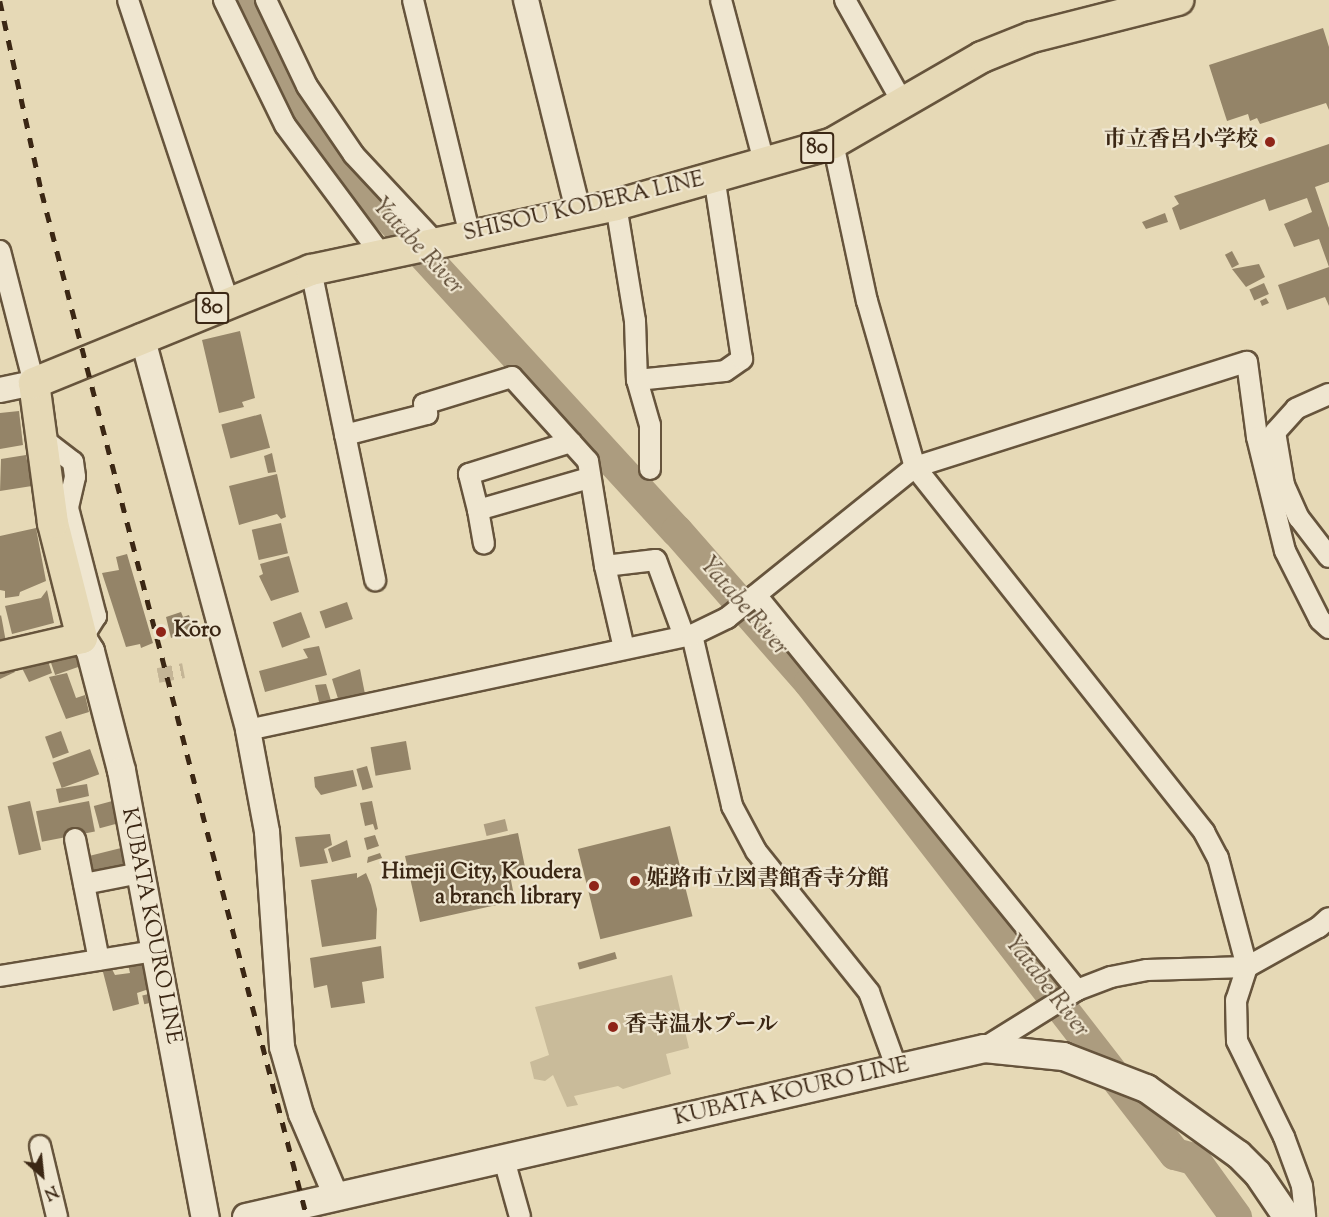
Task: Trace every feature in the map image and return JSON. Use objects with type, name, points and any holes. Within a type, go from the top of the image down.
[{"type":"main road","name":"SHISOU KODERA LINE","points":[[34,383],[142,336],[311,270],[578,210],[616,205],[833,143],[904,105],[982,57],[1032,37],[1178,0]]},
{"type":"main road","points":[[0,657],[82,638],[53,523],[39,436],[34,383]]},
{"type":"main road","name":"KUBATA KOURO LINE","points":[[82,638],[90,651],[121,770],[205,1217]]},
{"type":"main road","name":"KUBATA KOURO LINE","points":[[246,1217],[503,1156],[984,1048],[1063,1056],[1100,1067],[1146,1088],[1238,1154],[1257,1173],[1287,1217]]},
{"type":"street","points":[[128,0],[228,301]]},
{"type":"street","points":[[224,0],[285,125],[388,251]]},
{"type":"street","points":[[266,0],[307,86],[354,155],[436,243]]},
{"type":"street","points":[[274,1],[278,0]]},
{"type":"street","points":[[413,0],[470,236]]},
{"type":"street","points":[[526,0],[578,210]]},
{"type":"street","points":[[722,0],[764,162]]},
{"type":"street","points":[[845,0],[904,105]]},
{"type":"street","points":[[833,143],[867,301],[915,467],[1204,832],[1218,858],[1247,967],[1236,1000],[1236,1041],[1284,1137],[1302,1186],[1305,1217]]},
{"type":"street","points":[[637,380],[724,371],[742,359],[714,177]]},
{"type":"street","points":[[616,205],[635,321],[637,380],[650,425],[650,469]]},
{"type":"street","points":[[0,251],[34,383],[0,390]]},
{"type":"street","points":[[311,270],[375,580]]},
{"type":"street","points":[[142,336],[248,730],[267,832],[282,1047],[301,1114],[336,1196]]},
{"type":"street","points":[[248,730],[688,635],[727,618],[915,467],[1247,362]]},
{"type":"street","points":[[1247,362],[1262,408],[1275,432],[1284,485],[1299,518],[1329,557]]},
{"type":"street","points":[[1247,362],[1257,437],[1285,551],[1320,620],[1329,628]]},
{"type":"street","points":[[345,435],[427,414],[424,404],[512,377],[588,461],[605,567],[624,648]]},
{"type":"street","points":[[1275,432],[1296,409],[1329,394]]},
{"type":"street","points":[[484,543],[469,474],[571,442]]},
{"type":"street","points":[[478,510],[590,478]]},
{"type":"street","points":[[605,567],[656,560],[688,635],[732,806],[756,851],[868,992],[897,1069]]},
{"type":"street","points":[[756,595],[1077,990]]},
{"type":"street","points":[[75,839],[99,960]]},
{"type":"street","points":[[84,884],[140,873]]},
{"type":"street","points":[[984,1048],[1077,990],[1147,970],[1247,967],[1319,927],[1329,918]]},
{"type":"street","points":[[0,976],[155,951]]},
{"type":"street","points":[[40,1146],[57,1217]]},
{"type":"street","points":[[503,1156],[520,1217]]},
{"type":"shaded area","points":[[505,819],[508,831],[487,836],[484,824]]},
{"type":"shaded area","name":"香寺温水プール","points":[[672,975],[689,1048],[666,1054],[671,1074],[623,1089],[618,1086],[574,1096],[578,1105],[567,1107],[553,1075],[545,1081],[534,1079],[530,1062],[549,1055],[535,1007]]},
{"type":"building","points":[[1323,28],[1329,47],[1329,110],[1326,103],[1260,124],[1257,118],[1250,121],[1248,114],[1227,121],[1209,65]]},
{"type":"building","points":[[1329,144],[1329,182],[1315,187],[1329,228],[1329,267],[1319,239],[1294,247],[1284,224],[1312,212],[1307,198],[1269,211],[1265,199],[1180,230],[1172,208],[1179,204],[1174,196]]},
{"type":"building","points":[[1165,213],[1168,222],[1146,229],[1142,222]]},
{"type":"building","points":[[1232,251],[1239,264],[1232,268],[1225,255]]},
{"type":"building","points":[[1259,264],[1265,277],[1246,287],[1232,269]]},
{"type":"building","points":[[1329,267],[1329,306],[1325,297],[1287,310],[1278,285]]},
{"type":"building","points":[[1264,283],[1269,294],[1254,300],[1249,290]]},
{"type":"building","points":[[1266,298],[1269,303],[1262,306],[1260,301]]},
{"type":"building","points":[[240,331],[255,398],[242,402],[244,407],[219,413],[202,340]]},
{"type":"building","points":[[19,411],[23,445],[0,449],[0,413]]},
{"type":"building","points":[[261,414],[270,448],[230,458],[221,425]]},
{"type":"building","points":[[272,453],[276,472],[268,473],[264,456]]},
{"type":"building","points":[[26,455],[32,486],[0,491],[1,459]]},
{"type":"building","points":[[277,474],[286,517],[281,519],[277,514],[239,525],[229,486]]},
{"type":"building","points":[[281,523],[288,553],[259,560],[252,530]]},
{"type":"building","points":[[36,528],[46,581],[20,592],[19,596],[5,598],[5,591],[0,590],[0,536]]},
{"type":"building","points":[[127,554],[153,643],[141,648],[140,644],[126,647],[102,573],[119,570],[116,557]]},
{"type":"building","points":[[289,556],[299,592],[271,601],[259,576],[263,574],[260,564]]},
{"type":"building","points":[[47,590],[54,623],[12,634],[5,606],[41,598]]},
{"type":"building","points":[[347,602],[353,619],[325,628],[320,611]]},
{"type":"building","points":[[181,612],[183,617],[189,615],[193,627],[171,638],[166,617]]},
{"type":"building","points":[[301,612],[310,637],[282,648],[273,622]]},
{"type":"building","points":[[0,616],[6,642],[0,643]]},
{"type":"building","points":[[319,646],[327,675],[265,692],[259,671],[308,658],[303,649]]},
{"type":"building","points":[[72,647],[79,667],[55,675],[48,655]]},
{"type":"building","points":[[46,655],[52,673],[29,682],[19,662]]},
{"type":"building","points":[[10,664],[15,672],[0,679],[0,666]]},
{"type":"building","points":[[360,669],[365,694],[339,702],[332,679]]},
{"type":"building","points":[[67,673],[76,698],[85,695],[89,712],[66,719],[49,677]]},
{"type":"building","points":[[326,684],[332,704],[320,706],[315,685]]},
{"type":"building","points":[[61,731],[69,753],[53,758],[45,737]]},
{"type":"building","points":[[406,741],[411,770],[376,776],[371,747]]},
{"type":"building","points":[[90,749],[99,774],[62,788],[52,763]]},
{"type":"building","points":[[367,766],[373,787],[362,790],[356,769]]},
{"type":"building","points":[[353,770],[357,786],[321,795],[315,787],[314,777]]},
{"type":"building","points":[[87,784],[89,796],[59,803],[56,789]]},
{"type":"building","points":[[116,800],[122,822],[100,828],[94,806]]},
{"type":"building","points":[[30,801],[41,850],[19,855],[8,806]]},
{"type":"building","points":[[89,801],[95,831],[42,842],[36,811]]},
{"type":"building","points":[[372,801],[378,829],[375,830],[373,824],[365,826],[360,803]]},
{"type":"building","name":"姫路市立図書館香寺分館","points":[[670,826],[692,916],[600,939],[578,849]]},
{"type":"building","points":[[518,833],[525,867],[509,870],[515,901],[420,922],[405,856]]},
{"type":"building","points":[[330,834],[332,845],[324,849],[328,863],[300,867],[295,837]]},
{"type":"building","points":[[375,835],[379,846],[367,850],[364,838]]},
{"type":"building","points":[[347,840],[351,857],[332,862],[328,849]]},
{"type":"building","points":[[121,848],[126,868],[93,877],[88,856]]},
{"type":"building","points":[[380,853],[382,858],[367,863],[368,857]]},
{"type":"building","points":[[357,873],[357,878],[366,873],[371,885],[377,909],[376,939],[322,947],[311,880]]},
{"type":"building","points":[[381,946],[384,978],[362,982],[365,1003],[331,1008],[327,985],[314,988],[310,958]]},
{"type":"building","points":[[615,952],[617,959],[579,969],[578,963]]},
{"type":"building","points":[[145,959],[149,989],[137,993],[139,1004],[113,1011],[103,972],[112,969],[115,975],[130,973],[127,960]]},
{"type":"building","points":[[153,993],[155,1002],[144,1004],[142,995]]},
{"type":"waterway","name":"Yatabe River","points":[[249,0],[296,107],[354,179],[677,531],[810,683],[1175,1154],[1194,1159],[1236,1217]]},
{"type":"tunnel","points":[[158,675],[184,670]]},
{"type":"railway","points":[[0,1],[42,193],[307,1217]]},
{"type":"place","name":"市立香呂小学校","points":[[1270,142]]},
{"type":"place","name":"Kōro","points":[[161,632]]},
{"type":"place","name":"姫路市立図書館香寺分館","points":[[635,881]]},
{"type":"place","name":"Himeji City, Koudera a branch library","points":[[594,886]]},
{"type":"place","name":"香寺温水プール","points":[[613,1027]]}]
